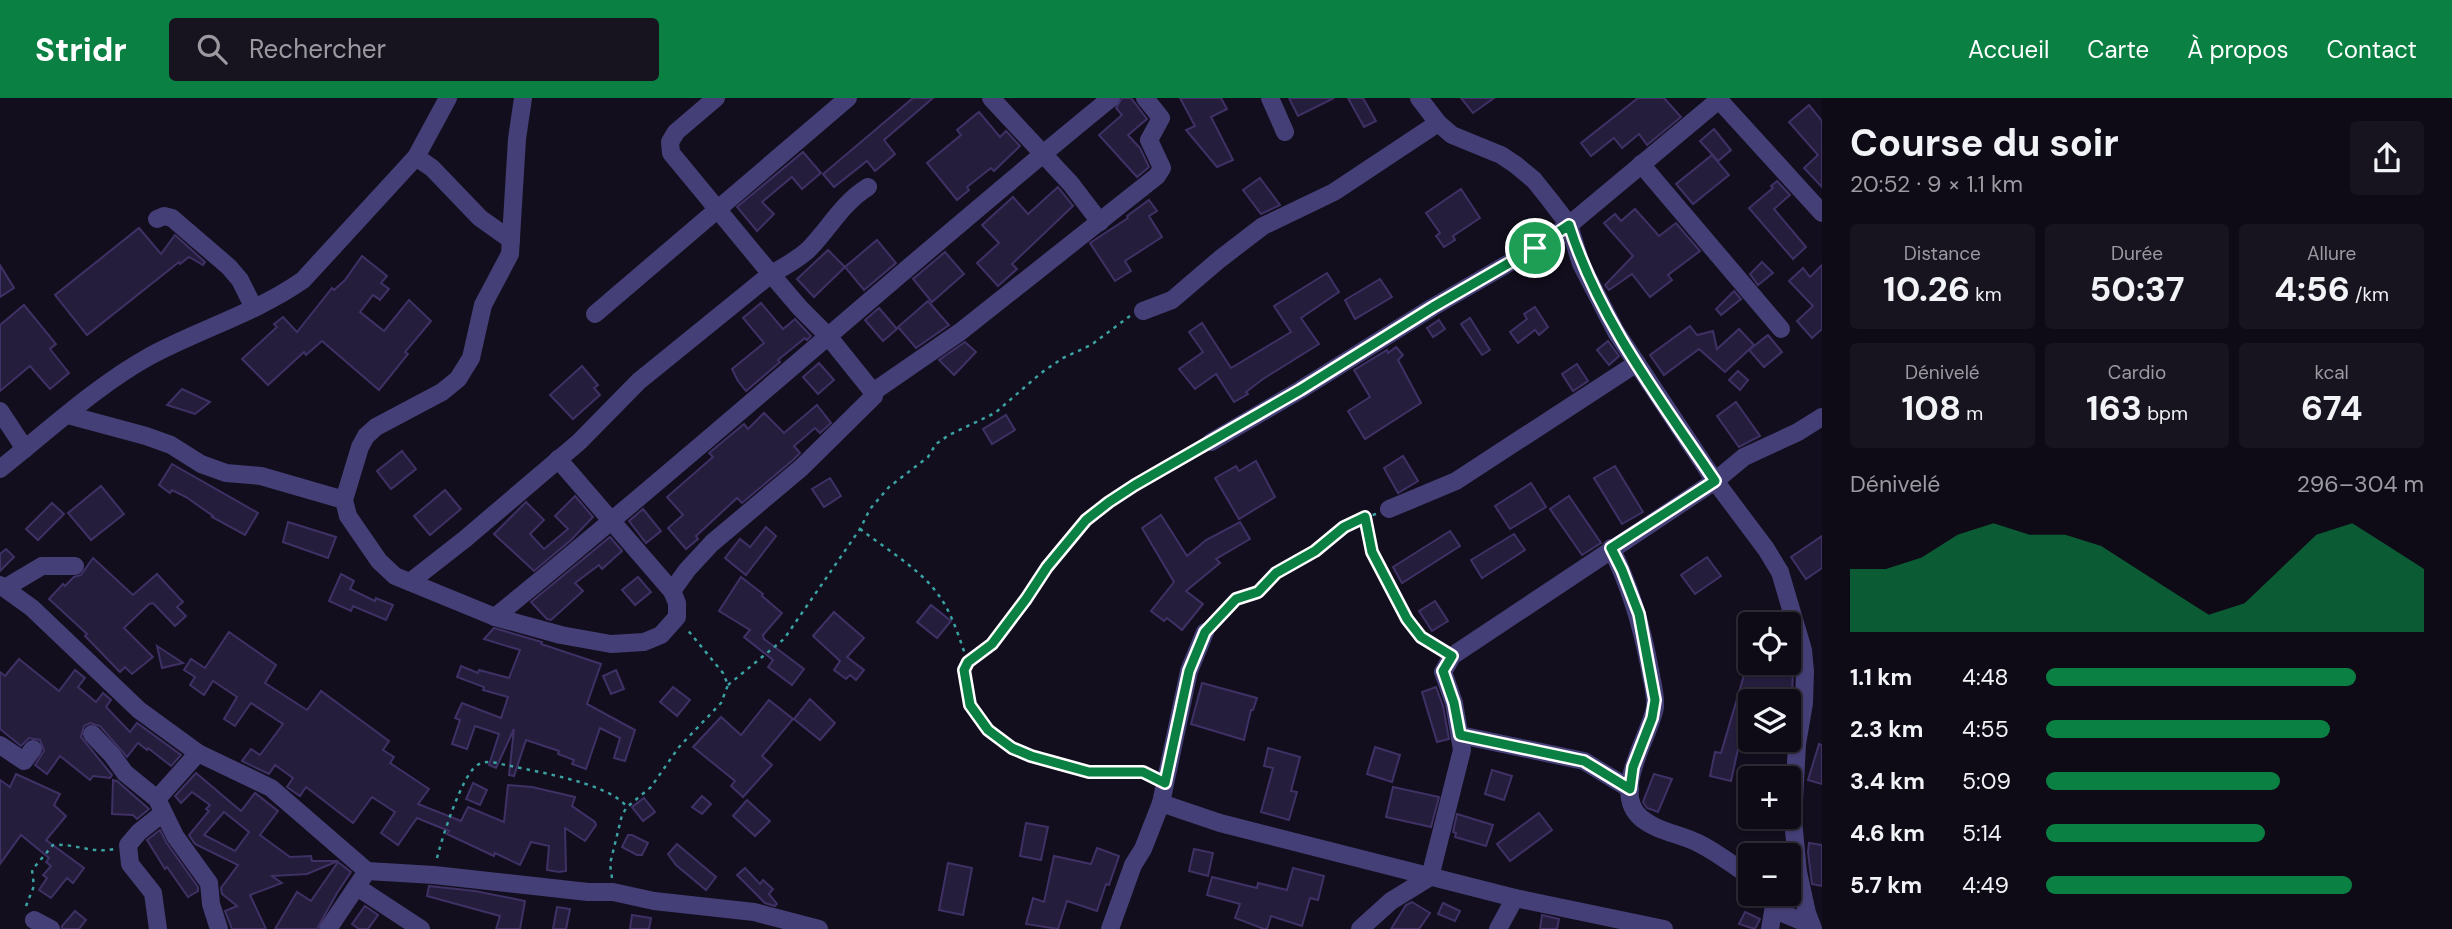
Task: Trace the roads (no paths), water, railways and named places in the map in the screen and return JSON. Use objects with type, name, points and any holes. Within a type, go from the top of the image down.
[{"type":"street","points":[[0,469],[126,370],[151,355],[254,308],[303,280],[416,157],[448,98]]},
{"type":"street","points":[[523,98],[517,139],[510,254],[483,305],[471,358],[458,379],[442,392],[376,427],[366,436],[344,500],[348,516],[379,561],[395,576],[495,617],[561,635],[611,644],[644,642],[661,635],[677,617],[677,603],[672,591],[558,459]]},
{"type":"street","points":[[716,98],[676,132],[670,142],[671,153],[873,392]]},
{"type":"street","points":[[594,314],[848,98]]},
{"type":"street","points":[[990,98],[1071,184],[1100,222]]},
{"type":"street","points":[[495,617],[611,523],[1111,98]]},
{"type":"street","points":[[672,591],[712,543],[801,468],[871,401],[873,392],[960,332],[1161,172],[1149,140],[1161,118],[1145,98]]},
{"type":"street","points":[[1269,98],[1285,132]]},
{"type":"street","points":[[1419,98],[1438,123],[1452,135],[1516,164],[1534,180],[1569,225],[1581,264],[1616,332],[1715,481],[1766,548],[1780,572],[1803,650],[1805,686],[1797,744],[1793,820],[1798,872],[1812,927]]},
{"type":"street","points":[[1212,442],[1535,248],[1569,225],[1720,99],[1822,214]]},
{"type":"street","points":[[1143,311],[1172,300],[1264,226],[1334,192],[1438,123]]},
{"type":"street","points":[[416,157],[432,168],[480,218],[511,240]]},
{"type":"street","points":[[1641,164],[1781,329]]},
{"type":"street","points":[[410,582],[579,442],[639,381],[771,274],[796,260],[810,248],[853,196],[868,187]]},
{"type":"street","points":[[158,219],[164,216],[172,218],[229,267],[240,280],[254,308]]},
{"type":"street","points":[[1389,509],[1456,481],[1637,363]]},
{"type":"street","points":[[0,411],[25,449]]},
{"type":"street","points":[[68,415],[171,445],[201,464],[226,474],[261,476],[344,500]]},
{"type":"street","points":[[1360,929],[1391,901],[1430,877],[1462,750],[1454,703],[1443,671],[1452,656],[1715,481],[1744,457],[1798,432],[1822,416]]},
{"type":"street","points":[[1611,548],[1639,614],[1655,700],[1652,718],[1633,767],[1630,800],[1641,818],[1672,834],[1700,844],[1738,868]]},
{"type":"street","points":[[75,566],[42,566],[2,587],[32,608],[139,710],[198,753],[271,788],[367,871],[613,892],[654,901],[754,912],[819,929]]},
{"type":"street","points":[[1110,929],[1133,864],[1143,849],[1161,803],[1189,671],[1205,632]]},
{"type":"street","points":[[92,734],[125,773],[160,806],[175,836],[209,883],[211,904],[219,929]]},
{"type":"street","points":[[1460,735],[1584,761],[1630,789]]},
{"type":"street","points":[[0,746],[24,761],[33,749]]},
{"type":"street","points":[[158,929],[153,893],[130,864],[128,845],[198,753]]},
{"type":"street","points":[[1161,803],[1220,822],[1430,877],[1664,929]]},
{"type":"street","points":[[328,929],[367,871]]},
{"type":"street","points":[[357,887],[421,929]]},
{"type":"street","points":[[1498,929],[1515,898]]},
{"type":"street","points":[[1769,906],[1770,929]]},
{"type":"street","points":[[1776,906],[1790,918],[1812,927]]},
{"type":"street","points":[[728,929],[736,911]]},
{"type":"street","points":[[34,920],[51,929]]}]
